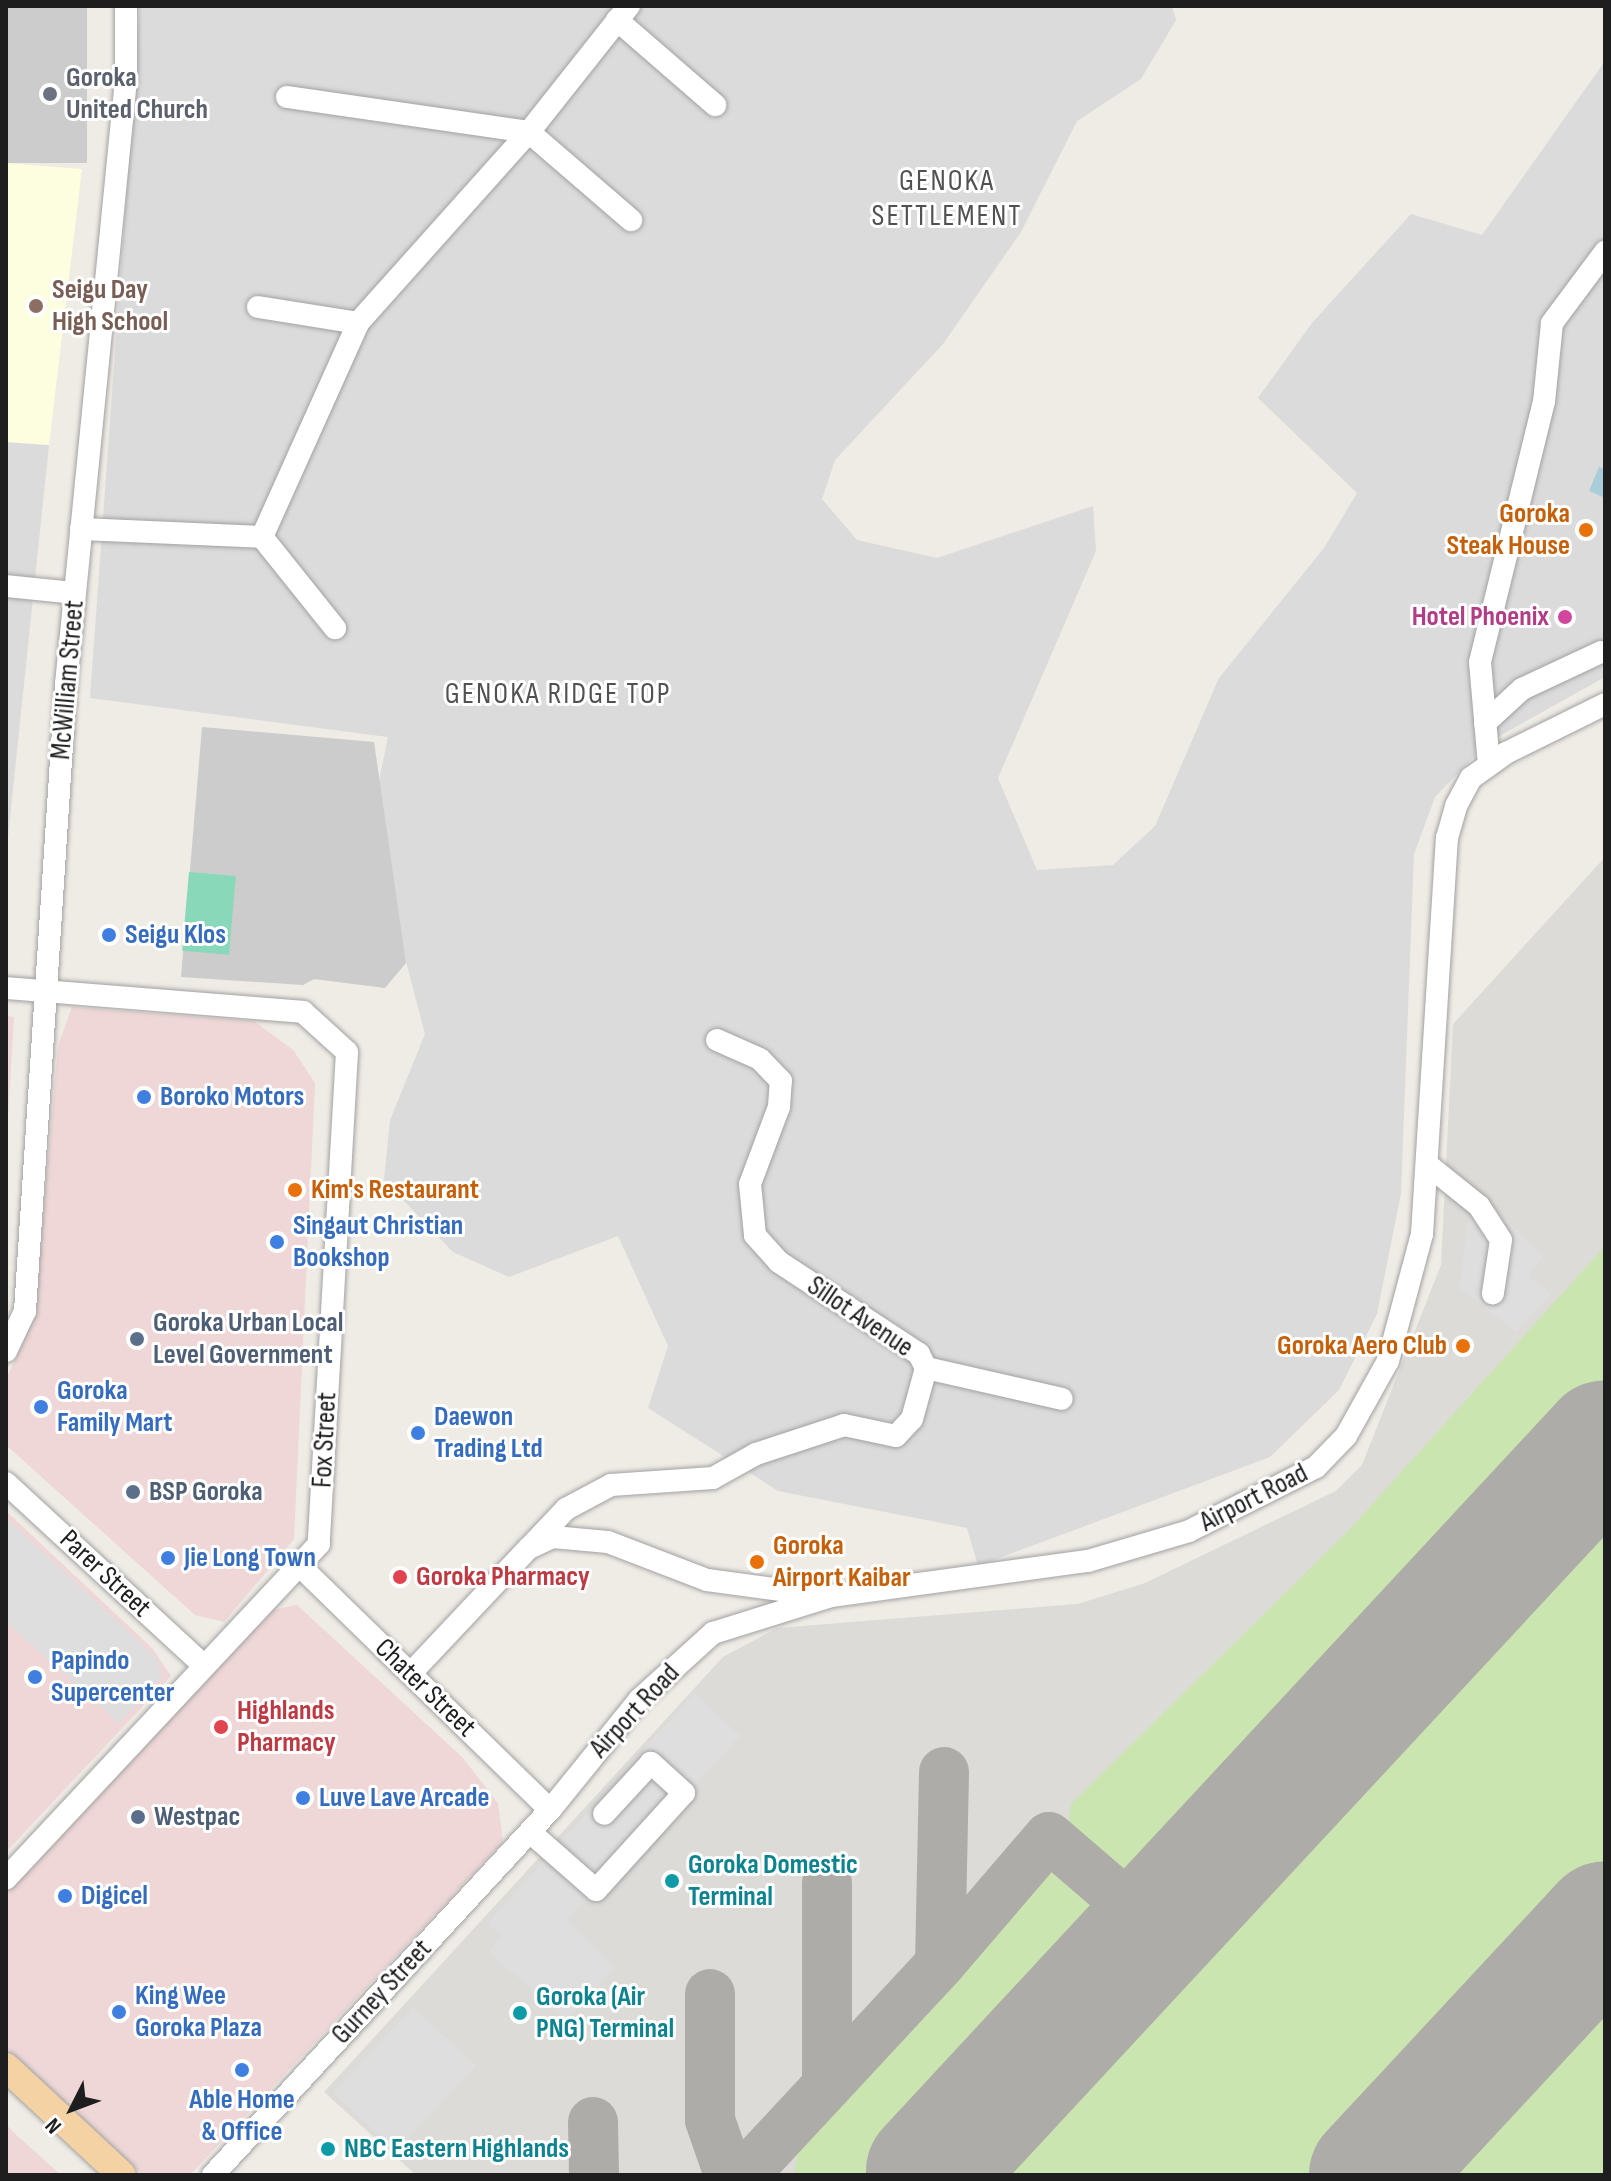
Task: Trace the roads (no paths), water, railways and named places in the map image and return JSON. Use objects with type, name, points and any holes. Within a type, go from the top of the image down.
[{"type":"main road","points":[[6,2067],[122,2175]]},
{"type":"street","name":"McWilliam Street","points":[[6,1351],[25,1311],[75,593],[126,80],[126,6]]},
{"type":"street","points":[[262,537],[358,323],[529,132],[623,13],[715,105]]},
{"type":"street","points":[[287,97],[529,132],[631,220]]},
{"type":"street","points":[[1489,765],[1480,662],[1544,402],[1552,323],[1605,252]]},
{"type":"street","points":[[258,307],[358,323]]},
{"type":"street","points":[[81,529],[262,537],[335,628]]},
{"type":"street","points":[[6,586],[75,593]]},
{"type":"street","points":[[1485,723],[1522,689],[1601,652]]},
{"type":"street","name":"Airport Road","points":[[550,1810],[639,1700],[713,1633],[831,1596],[1088,1561],[1235,1513],[1316,1467],[1364,1410],[1388,1361],[1410,1300],[1428,1165],[1447,838],[1471,778],[1489,765],[1605,704]]},
{"type":"street","points":[[6,988],[46,992]]},
{"type":"street","name":"Fox Street","points":[[6,1878],[319,1544],[347,1052],[303,1012],[46,992]]},
{"type":"street","name":"Sillot Avenue","points":[[529,1548],[566,1509],[611,1485],[713,1478],[756,1454],[844,1425],[896,1436],[912,1419],[926,1368],[919,1354],[779,1262],[755,1235],[750,1184],[779,1107],[781,1081],[760,1059],[717,1040]]},
{"type":"street","points":[[1428,1165],[1479,1206],[1501,1240],[1493,1293]]},
{"type":"street","points":[[926,1368],[1062,1399]]},
{"type":"street","name":"Parer Street","points":[[6,1483],[203,1665]]},
{"type":"street","points":[[411,1673],[529,1548],[553,1537],[608,1542],[707,1580],[831,1596]]},
{"type":"street","name":"Chater Street","points":[[300,1566],[550,1810]]},
{"type":"street","points":[[530,1832],[596,1890],[684,1793],[651,1763],[604,1814]]},
{"type":"street","name":"Gurney Street","points":[[213,2175],[550,1810]]},
{"type":"water","points":[[1599,467],[1605,470],[1605,498],[1589,491]]},
{"type":"place","name":"Goroka United Church","points":[[50,94]]},
{"type":"place","name":"Seigu Day High School","points":[[36,306]]},
{"type":"place","name":"Goroka Steak House","points":[[1586,530]]},
{"type":"place","name":"Hotel Phoenix","points":[[1565,617]]},
{"type":"place","name":"Seigu Klos","points":[[109,935]]},
{"type":"place","name":"Boroko Motors","points":[[144,1097]]},
{"type":"place","name":"Kim's Restaurant","points":[[295,1190]]},
{"type":"place","name":"Singaut Christian Bookshop","points":[[277,1242]]},
{"type":"place","name":"Goroka Urban Local Level Government","points":[[137,1339]]},
{"type":"place","name":"Goroka Aero Club","points":[[1463,1346]]},
{"type":"place","name":"Goroka Family Mart","points":[[41,1407]]},
{"type":"place","name":"Daewon Trading Ltd","points":[[418,1433]]},
{"type":"place","name":"BSP Goroka","points":[[133,1492]]},
{"type":"place","name":"Jie Long Town","points":[[168,1558]]},
{"type":"place","name":"Goroka Airport Kaibar","points":[[757,1562]]},
{"type":"place","name":"Goroka Pharmacy","points":[[400,1577]]},
{"type":"place","name":"Papindo Supercenter","points":[[35,1677]]},
{"type":"place","name":"Highlands Pharmacy","points":[[221,1727]]},
{"type":"place","name":"Luve Lave Arcade","points":[[303,1798]]},
{"type":"place","name":"Westpac","points":[[138,1817]]},
{"type":"place","name":"Goroka Domestic Terminal","points":[[672,1881]]},
{"type":"place","name":"Digicel","points":[[65,1896]]},
{"type":"place","name":"King Wee Goroka Plaza","points":[[119,2012]]},
{"type":"place","name":"Goroka (Air PNG) Terminal","points":[[520,2013]]},
{"type":"place","name":"Able Home & Office","points":[[242,2070]]},
{"type":"place","name":"NBC Eastern Highlands","points":[[328,2149]]},
{"type":"district","name":"GENOKA SETTLEMENT","points":[[947,198]]},
{"type":"district","name":"GENOKA RIDGE TOP","points":[[558,694]]}]
